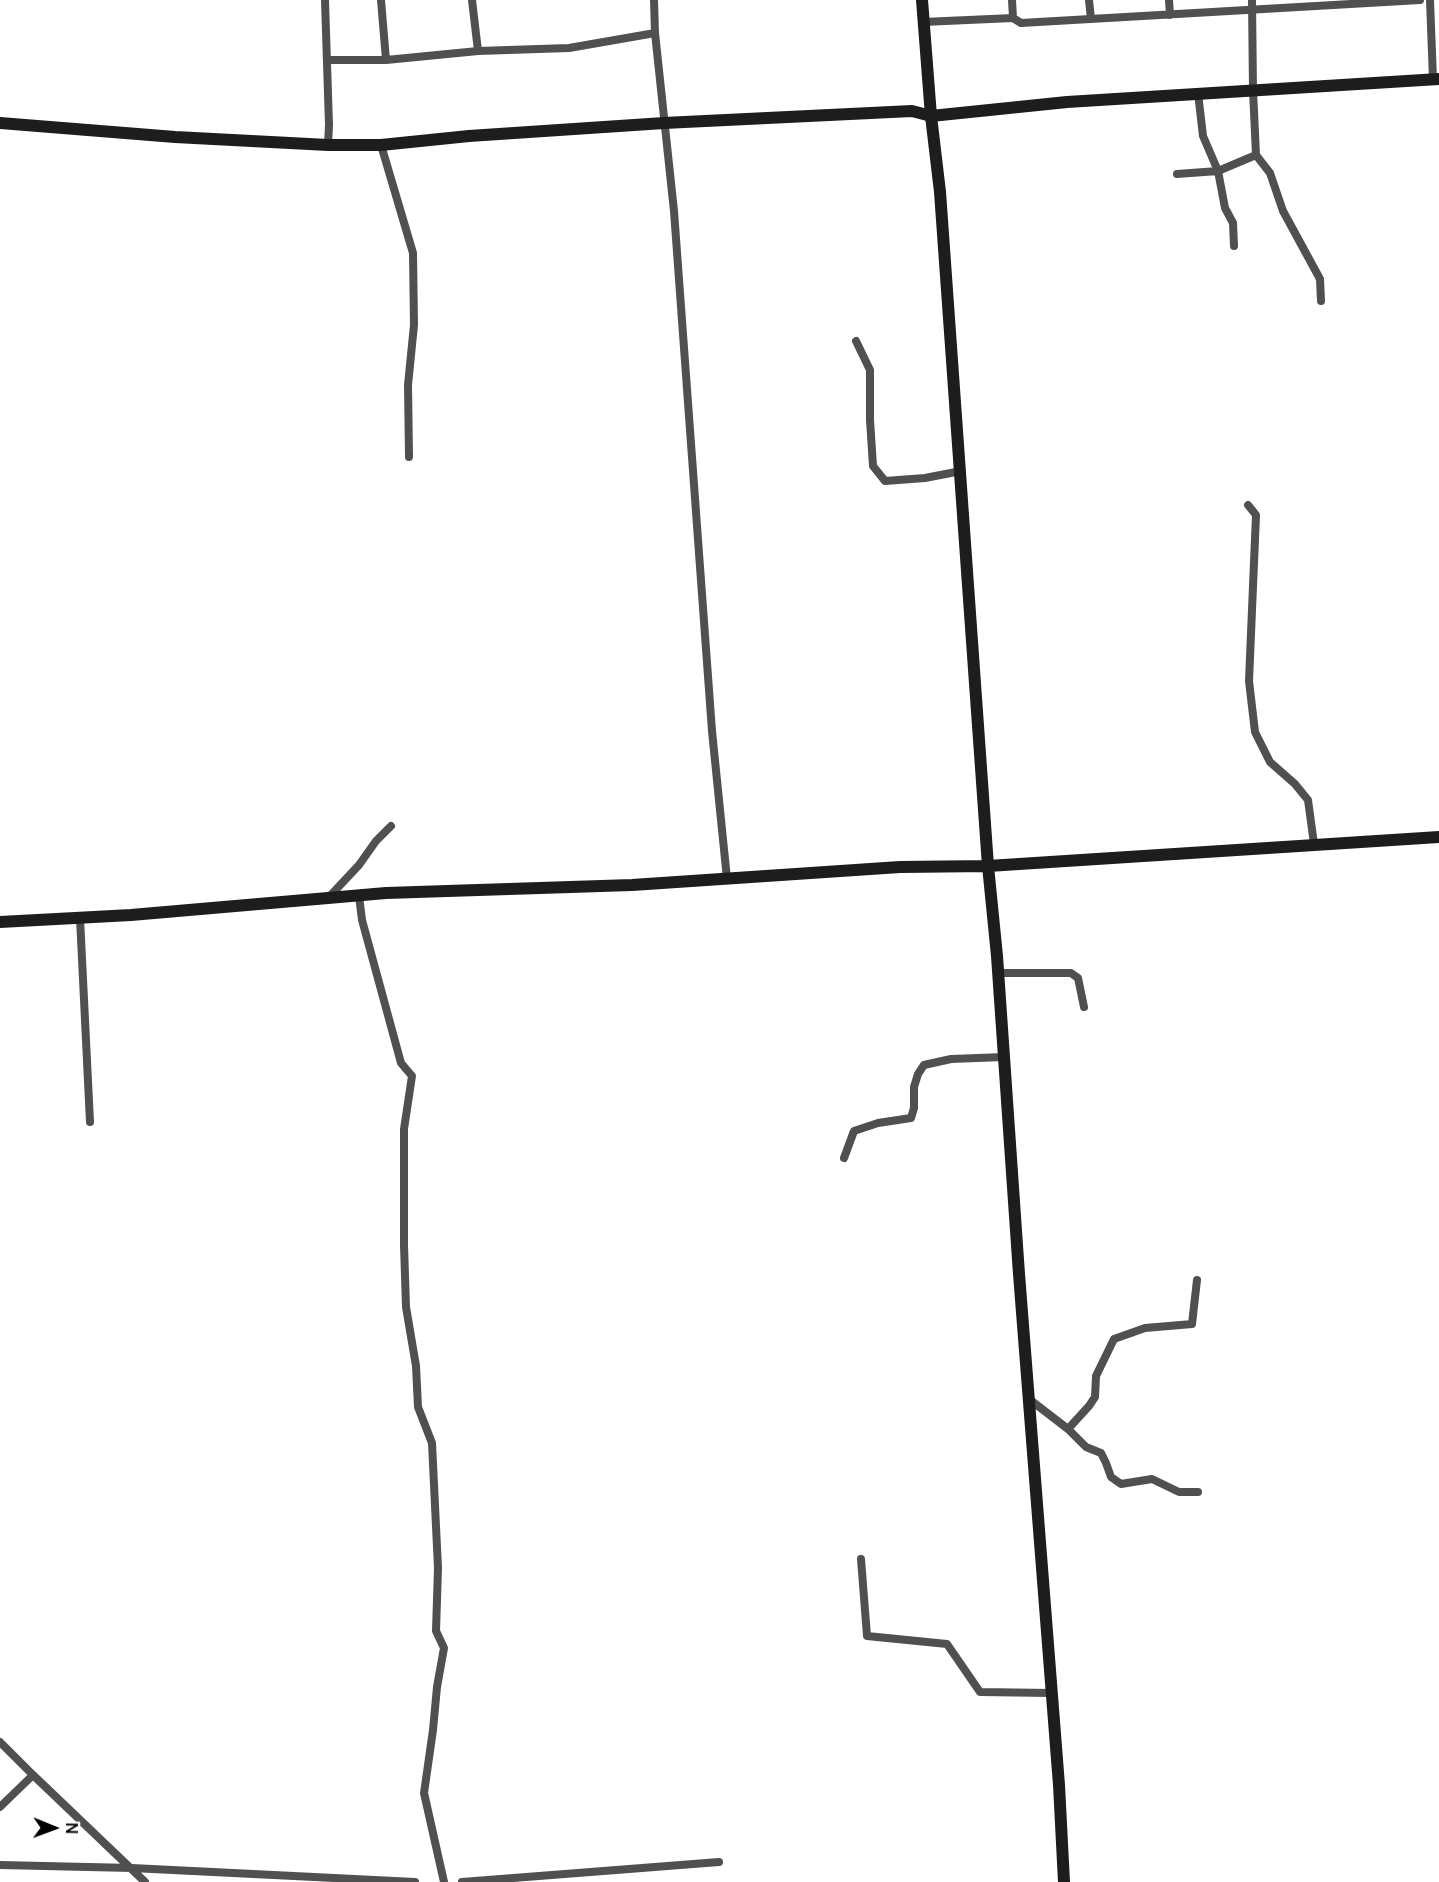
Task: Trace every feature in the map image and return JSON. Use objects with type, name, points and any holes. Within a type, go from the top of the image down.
[{"type":"street","points":[[325,0],[328,145]]},
{"type":"street","points":[[381,0],[386,60]]},
{"type":"street","points":[[472,0],[478,51]]},
{"type":"street","points":[[654,0],[655,33],[674,211],[712,731],[727,879]]},
{"type":"street","points":[[922,0],[931,116],[940,192],[988,866],[1059,1785],[1064,1882]]},
{"type":"street","points":[[1012,0],[1013,18]]},
{"type":"street","points":[[1089,0],[1091,20]]},
{"type":"street","points":[[1169,0],[1170,15]]},
{"type":"street","points":[[1252,0],[1252,90],[1256,155],[1270,173],[1283,211],[1320,279],[1321,301]]},
{"type":"street","points":[[923,22],[1013,18],[1021,23],[1091,20],[1253,11],[1326,3],[1420,0]]},
{"type":"street","points":[[0,123],[175,137],[328,145],[381,145],[469,136],[664,123],[912,111],[931,116],[1067,102],[1436,79],[1430,0]]},
{"type":"street","points":[[328,60],[386,60],[478,51],[569,48],[655,33]]},
{"type":"street","points":[[1198,93],[1203,136],[1218,171],[1225,208],[1233,223],[1234,246]]},
{"type":"street","points":[[381,145],[412,253],[414,325],[408,385],[409,457]]},
{"type":"street","points":[[1177,174],[1218,171],[1256,155]]},
{"type":"street","points":[[856,341],[870,370],[873,466],[885,481],[925,478],[961,471]]},
{"type":"street","points":[[1248,505],[1256,515],[1249,681],[1256,732],[1270,762],[1295,784],[1308,800],[1314,844]]},
{"type":"street","points":[[329,897],[391,826]]},
{"type":"street","points":[[0,922],[153,913],[386,893],[528,889],[727,879],[900,867],[988,866],[1439,837]]},
{"type":"street","points":[[359,896],[362,920],[401,1062],[412,1076],[404,1128],[406,1307],[416,1366],[418,1407],[432,1443],[438,1568],[436,1631],[444,1648],[424,1793],[444,1882]]},
{"type":"street","points":[[80,918],[90,1122]]},
{"type":"street","points":[[998,973],[1071,973],[1078,978],[1084,1007]]},
{"type":"street","points":[[844,1158],[854,1131],[878,1123],[911,1119],[914,1108],[914,1087],[924,1065],[951,1059],[1004,1057]]},
{"type":"street","points":[[1068,1429],[1095,1397],[1096,1376],[1114,1339],[1145,1328],[1192,1324],[1197,1280]]},
{"type":"street","points":[[1029,1399],[1068,1429],[1086,1447],[1101,1453],[1107,1463],[1110,1478],[1122,1485],[1152,1479],[1179,1492],[1198,1492]]},
{"type":"street","points":[[861,1559],[867,1636],[947,1644],[980,1692],[1051,1692]]},
{"type":"street","points":[[0,1742],[145,1882]]},
{"type":"street","points":[[0,1807],[33,1776]]},
{"type":"street","points":[[462,1882],[719,1862]]},
{"type":"street","points":[[0,1865],[132,1868],[415,1882]]}]
